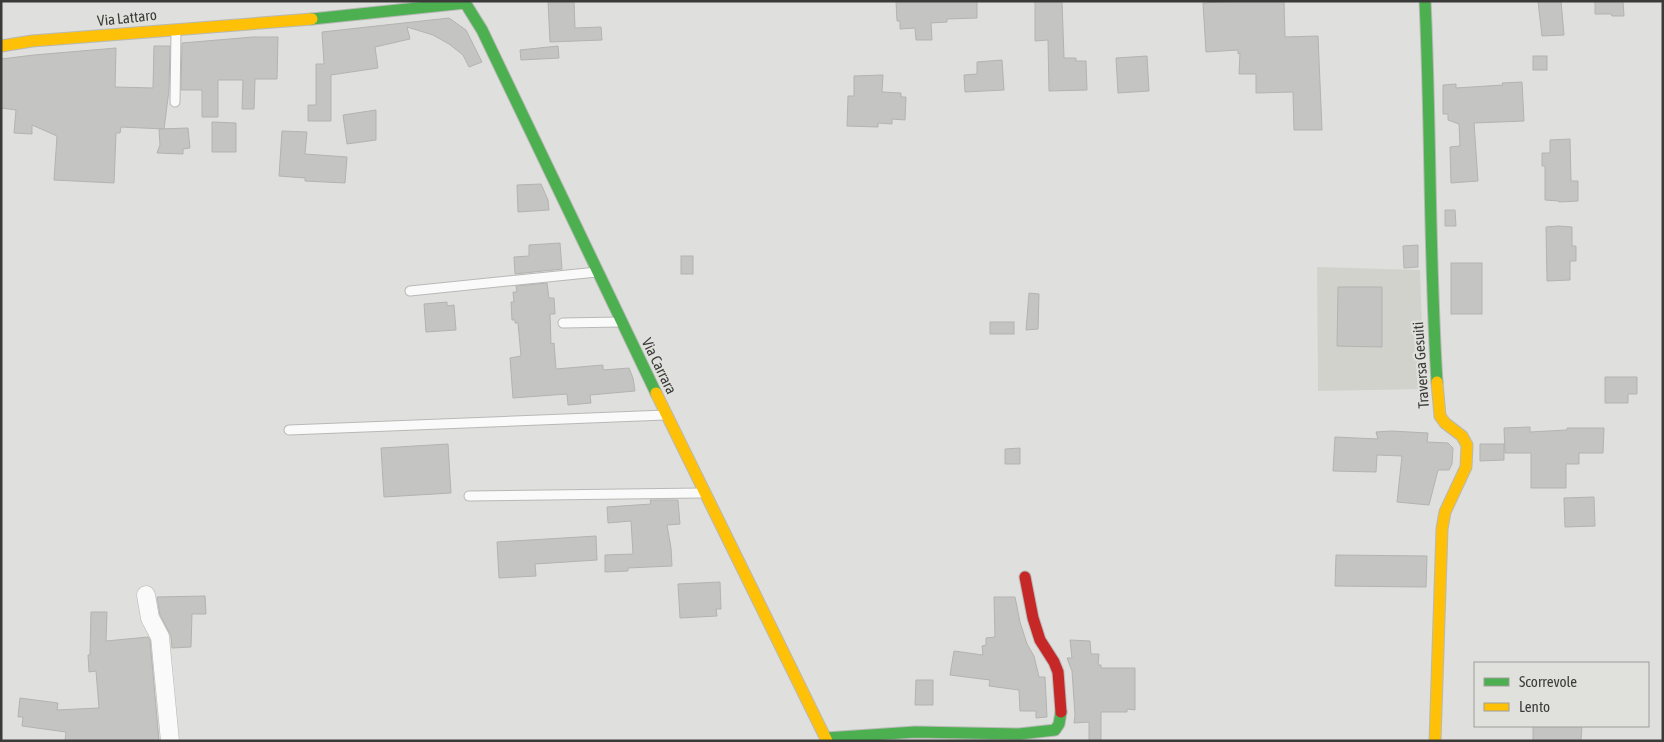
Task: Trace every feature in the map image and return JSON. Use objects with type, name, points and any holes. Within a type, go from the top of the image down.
[{"type":"street","name":"Traversa Gesuiti","points":[[1424,1],[1429,80],[1433,317],[1438,400],[1440,416],[1445,423],[1462,436],[1467,445],[1466,467],[1445,512],[1442,529],[1435,741]]},
{"type":"street","name":"Via Lattaro","points":[[1,46],[32,41],[176,28],[332,17],[466,2]]},
{"type":"street","name":"Via Carrara","points":[[466,2],[482,30],[704,493],[827,739]]},
{"type":"street","points":[[827,739],[915,732],[1019,734],[1055,730],[1060,724],[1061,716],[1058,672],[1040,640],[1033,618],[1025,578]]},
{"type":"street","points":[[146,595],[150,618],[160,637],[170,741]]},
{"type":"lane","points":[[175,102],[176,28]]},
{"type":"lane","points":[[410,291],[598,272]]},
{"type":"lane","points":[[563,323],[621,322]]},
{"type":"lane","points":[[289,430],[666,414]]},
{"type":"lane","points":[[469,496],[704,493]]},
{"type":"shaded area","points":[[1317,267],[1420,270],[1424,389],[1318,391]]},
{"type":"building","points":[[548,1],[574,1],[575,28],[601,27],[602,40],[550,42]]},
{"type":"building","points":[[896,1],[977,1],[977,18],[947,19],[947,22],[931,23],[932,40],[916,40],[915,28],[900,29],[900,21],[897,21]]},
{"type":"building","points":[[1035,1],[1062,1],[1064,58],[1076,58],[1076,61],[1086,61],[1087,90],[1049,91],[1048,40],[1035,41]]},
{"type":"building","points":[[1284,1],[1285,37],[1318,36],[1322,130],[1294,130],[1293,92],[1256,93],[1256,74],[1239,74],[1240,53],[1238,54],[1238,50],[1206,52],[1203,3]]},
{"type":"building","points":[[1538,1],[1561,1],[1564,35],[1542,36]]},
{"type":"building","points":[[1595,1],[1623,1],[1624,16],[1595,14]]},
{"type":"building","points":[[449,18],[466,30],[482,62],[469,67],[463,55],[449,44],[433,35],[407,27],[410,39],[375,47],[378,68],[331,75],[331,121],[308,121],[308,105],[316,105],[316,64],[324,64],[322,32]]},
{"type":"building","points":[[253,37],[278,37],[277,79],[255,79],[254,109],[242,109],[243,80],[218,80],[218,117],[202,117],[202,90],[181,90],[182,43]]},
{"type":"building","points":[[154,46],[170,46],[169,90],[164,129],[121,127],[120,133],[116,133],[114,183],[54,180],[57,136],[32,125],[32,134],[14,133],[16,110],[1,108],[1,59],[116,48],[115,87],[153,88]]},
{"type":"building","points":[[558,46],[559,58],[521,60],[520,50]]},
{"type":"building","points":[[1147,56],[1149,91],[1118,93],[1116,58]]},
{"type":"building","points":[[1533,56],[1547,56],[1547,70],[1533,70]]},
{"type":"building","points":[[1002,60],[1004,90],[965,92],[964,75],[977,74],[977,62]]},
{"type":"building","points":[[883,75],[882,92],[901,93],[901,97],[906,97],[905,120],[892,119],[892,124],[878,123],[878,127],[847,126],[848,96],[854,96],[854,76]]},
{"type":"building","points":[[1522,82],[1524,121],[1474,123],[1478,181],[1451,183],[1450,147],[1460,146],[1459,124],[1448,120],[1448,114],[1443,114],[1443,85],[1456,84],[1456,88]]},
{"type":"building","points":[[376,110],[376,140],[347,144],[343,115]]},
{"type":"building","points":[[212,122],[236,123],[236,152],[212,152]]},
{"type":"building","points":[[188,128],[190,148],[183,149],[183,154],[157,153],[160,145],[159,129]]},
{"type":"building","points":[[282,131],[307,132],[305,154],[347,157],[345,183],[305,181],[305,178],[279,176]]},
{"type":"building","points":[[1570,139],[1571,181],[1578,181],[1578,201],[1559,202],[1545,200],[1545,166],[1542,166],[1542,153],[1550,153],[1550,140]]},
{"type":"building","points":[[541,184],[548,200],[549,210],[518,212],[517,185]]},
{"type":"building","points":[[1445,210],[1455,210],[1456,226],[1445,226]]},
{"type":"building","points":[[1546,227],[1572,227],[1572,246],[1576,246],[1576,261],[1570,261],[1570,280],[1547,281]]},
{"type":"building","points":[[560,243],[562,269],[515,274],[514,257],[529,256],[529,245]]},
{"type":"building","points":[[1418,245],[1418,267],[1404,268],[1403,246]]},
{"type":"building","points":[[681,256],[693,256],[693,274],[681,274]]},
{"type":"building","points":[[1451,263],[1482,263],[1482,314],[1451,314]]},
{"type":"building","points":[[547,283],[549,298],[554,298],[555,314],[550,314],[551,344],[554,343],[556,369],[603,365],[603,370],[629,368],[635,391],[590,395],[591,403],[568,405],[567,394],[513,398],[510,358],[521,356],[518,323],[512,320],[511,302],[514,302],[513,292],[517,292],[516,286]]},
{"type":"building","points":[[1338,287],[1382,287],[1382,347],[1337,346]]},
{"type":"building","points":[[1029,293],[1039,294],[1038,329],[1026,330]]},
{"type":"building","points":[[447,302],[447,306],[454,305],[456,330],[426,332],[424,304]]},
{"type":"building","points":[[990,322],[1014,322],[1014,334],[990,334]]},
{"type":"building","points":[[1605,377],[1637,377],[1637,394],[1628,394],[1628,403],[1605,403]]},
{"type":"building","points":[[1530,427],[1530,432],[1567,430],[1567,428],[1604,428],[1603,453],[1579,453],[1579,464],[1566,464],[1566,488],[1531,488],[1531,453],[1505,453],[1504,428]]},
{"type":"building","points":[[1376,432],[1428,433],[1427,442],[1448,443],[1453,448],[1452,464],[1449,470],[1438,470],[1429,505],[1397,502],[1402,456],[1377,455],[1376,472],[1333,471],[1335,437],[1378,439]]},
{"type":"building","points":[[448,444],[451,493],[384,497],[381,448]]},
{"type":"building","points":[[1480,444],[1504,444],[1504,460],[1480,461]]},
{"type":"building","points":[[1020,448],[1020,464],[1005,464],[1005,449]]},
{"type":"building","points":[[1594,497],[1595,526],[1565,527],[1564,498]]},
{"type":"building","points":[[650,500],[678,500],[680,524],[667,525],[672,566],[628,568],[628,571],[605,572],[605,555],[633,554],[631,521],[608,523],[607,507],[651,504]]},
{"type":"building","points":[[596,536],[597,560],[535,564],[536,576],[499,578],[497,542]]},
{"type":"building","points":[[1336,555],[1427,556],[1426,587],[1335,586]]},
{"type":"building","points":[[720,582],[721,609],[716,609],[717,616],[680,618],[678,584]]},
{"type":"building","points":[[205,596],[206,614],[192,614],[191,647],[172,648],[171,636],[160,615],[157,597]]},
{"type":"building","points":[[994,597],[1015,597],[1020,622],[1027,644],[1034,656],[1039,677],[1045,677],[1047,717],[1036,718],[1036,711],[1020,711],[1019,690],[989,686],[990,680],[950,675],[954,651],[983,655],[982,646],[986,645],[986,638],[995,637]]},
{"type":"building","points":[[91,612],[107,612],[106,641],[148,637],[150,640],[159,741],[65,741],[66,732],[22,726],[23,717],[18,717],[20,698],[58,703],[57,710],[99,708],[96,671],[89,672],[88,655],[90,655]]},
{"type":"building","points":[[1070,640],[1090,641],[1091,654],[1099,654],[1098,665],[1101,665],[1101,668],[1135,668],[1135,710],[1127,709],[1127,712],[1101,712],[1101,741],[1089,741],[1089,722],[1074,723],[1072,671],[1067,658],[1072,658]]},
{"type":"building","points":[[916,680],[933,680],[933,705],[915,705]]},
{"type":"building","points":[[1533,727],[1582,727],[1581,741],[1533,741]]},
{"type":"traffic: fast","points":[[464,1],[482,30],[656,393]]},
{"type":"traffic: fast","points":[[1425,1],[1437,382]]},
{"type":"traffic: fast","points":[[312,19],[465,3]]},
{"type":"traffic: fast","points":[[826,738],[915,732],[1019,734],[1055,730],[1059,724],[1061,712]]},
{"type":"traffic: slow","points":[[1,46],[32,41],[312,19]]},
{"type":"traffic: slow","points":[[1435,741],[1442,529],[1445,512],[1466,467],[1467,445],[1462,436],[1445,423],[1440,416],[1437,382]]},
{"type":"traffic: slow","points":[[656,393],[827,741]]},
{"type":"traffic: jam","points":[[1025,577],[1033,618],[1040,640],[1058,672],[1061,712]]}]
